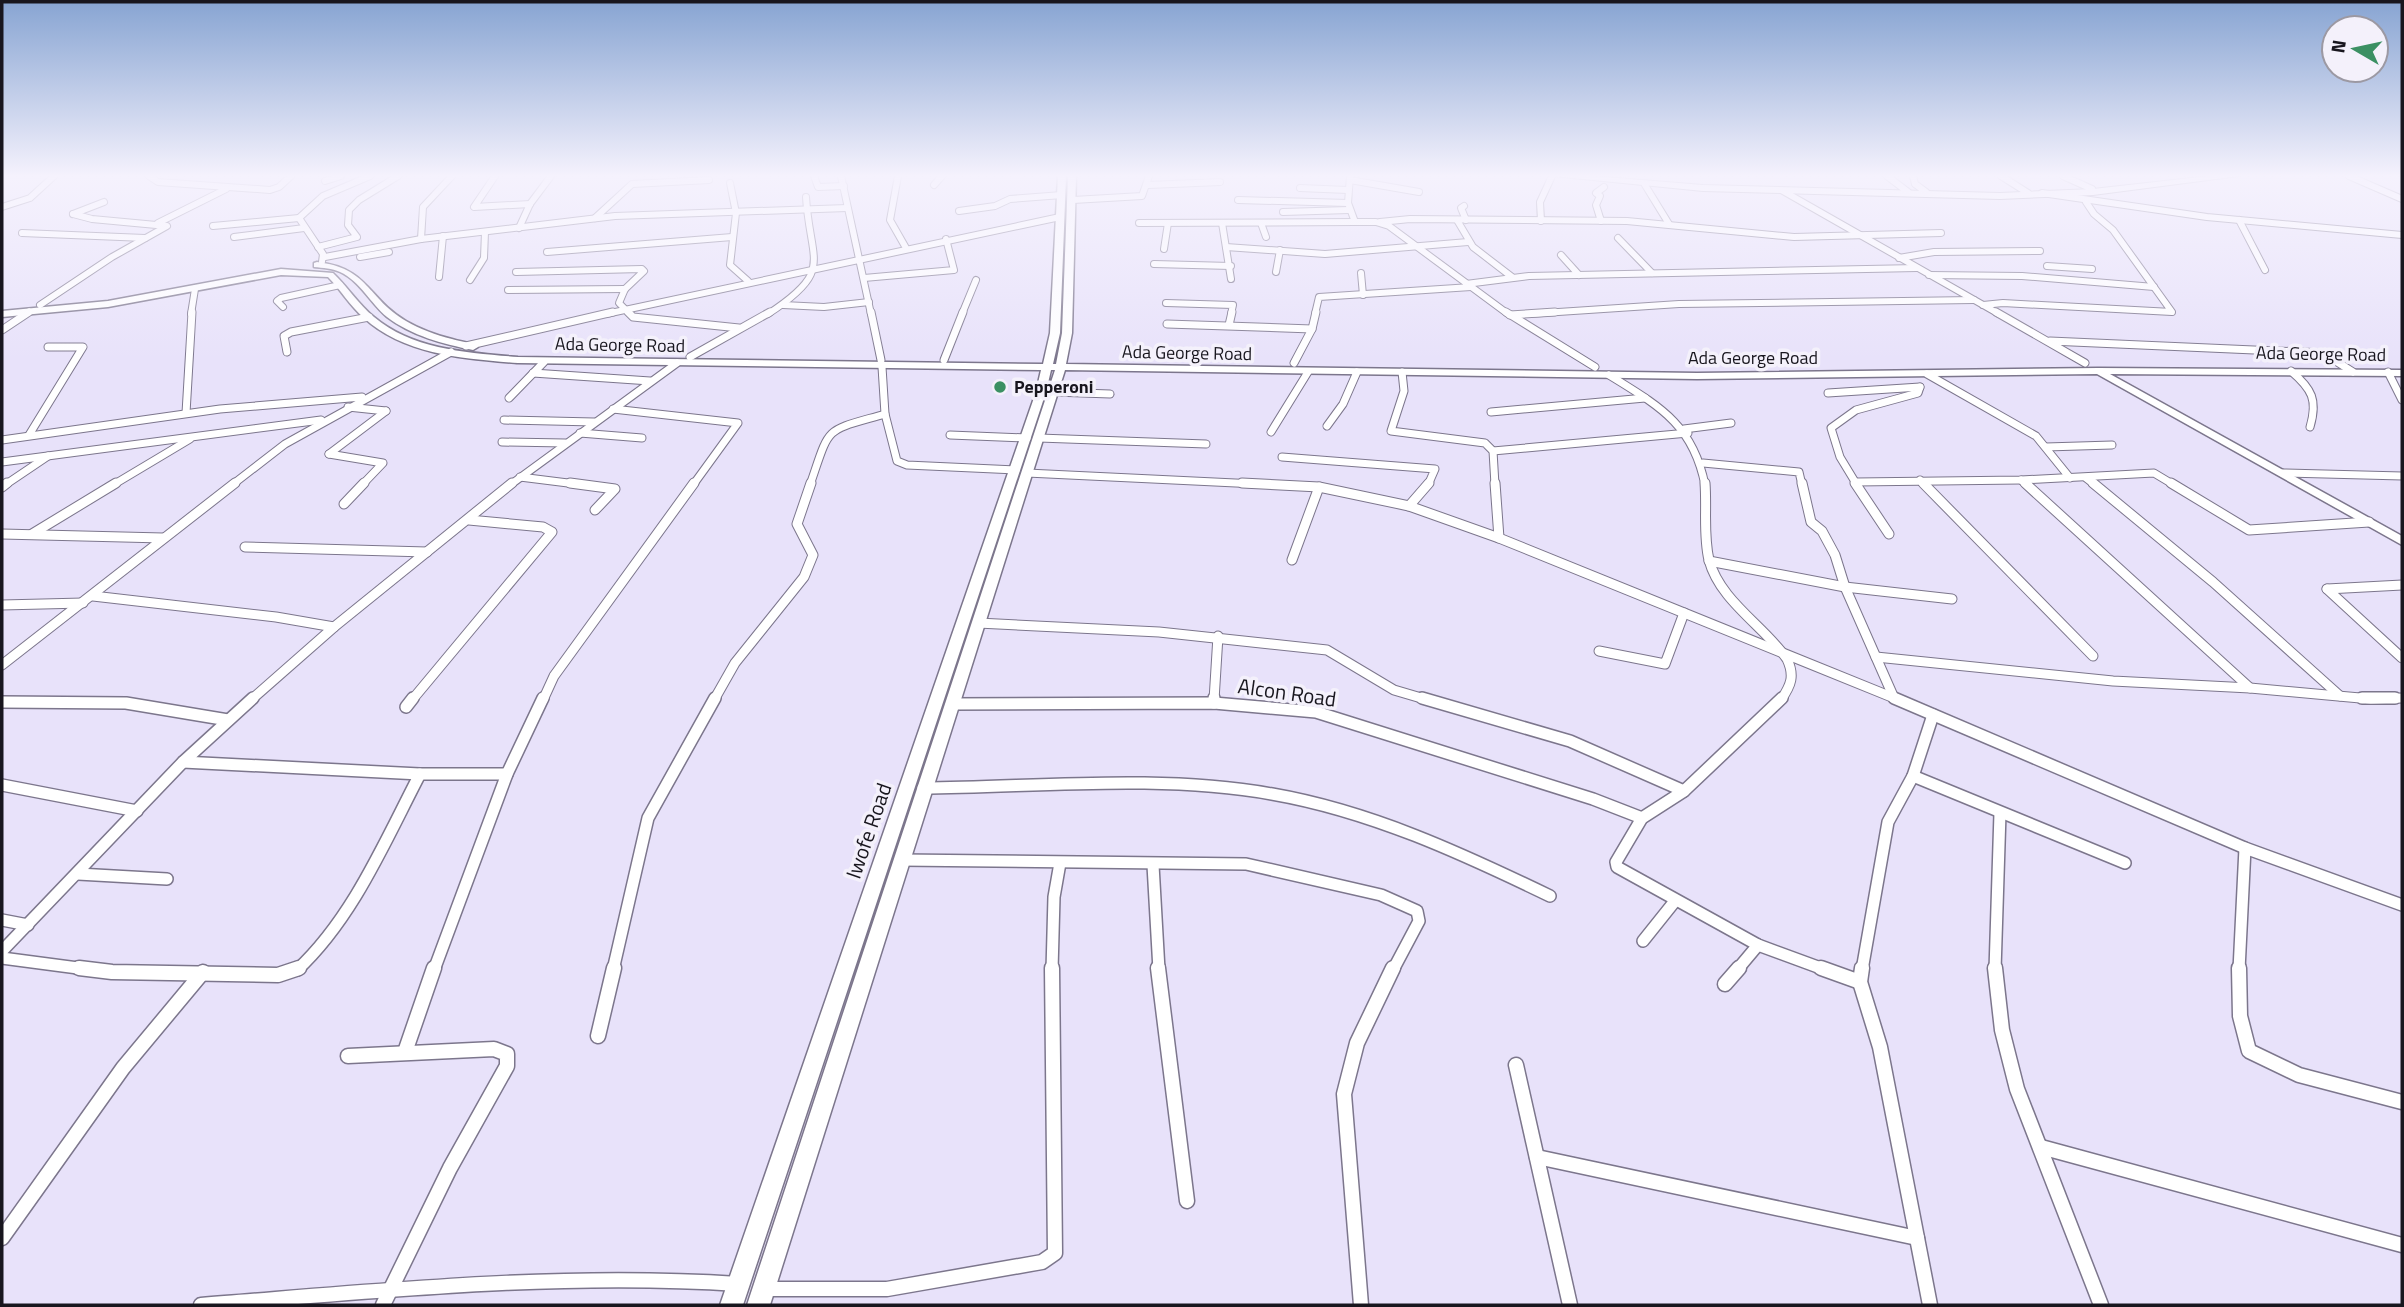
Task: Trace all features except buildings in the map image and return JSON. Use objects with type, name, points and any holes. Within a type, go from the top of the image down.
[{"type":"main road","points":[[1052,373],[1051,349],[1059,294],[1060,237]]},
{"type":"main road","points":[[1052,373],[1067,333],[1071,237]]},
{"type":"main road","name":"Ada George Road","points":[[2,307],[121,297],[272,268],[322,262],[349,271],[382,308],[411,327],[466,346],[559,355],[882,364],[1052,373],[2402,373]]},
{"type":"main road","name":"Ada George Road","points":[[2,314],[108,304],[296,271],[330,275],[369,317],[408,340],[451,352],[544,362],[882,364],[944,360],[1028,361],[1052,373],[1294,363],[1595,367],[2085,363],[2402,365]]},
{"type":"main road","points":[[1028,361],[1051,349]]},
{"type":"main road","points":[[1013,369],[1036,375],[1052,373]]},
{"type":"main road","points":[[2098,371],[2402,541]]},
{"type":"main road","name":"Iwofe Road","points":[[730,1305],[1022,471],[1052,373]]},
{"type":"main road","name":"Iwofe Road","points":[[760,1297],[978,623],[1022,471]]},
{"type":"street","points":[[120,237],[145,238]]},
{"type":"street","points":[[311,237],[318,247],[322,262]]},
{"type":"street","points":[[318,247],[357,237]]},
{"type":"street","points":[[322,262],[436,237]]},
{"type":"street","points":[[439,277],[443,237]]},
{"type":"street","points":[[470,280],[478,272],[486,250],[485,237]]},
{"type":"street","points":[[547,252],[732,237],[730,265],[748,281]]},
{"type":"street","points":[[690,357],[783,305],[804,290],[816,267],[811,237]]},
{"type":"street","points":[[855,237],[882,364],[885,414],[895,458],[900,464],[1319,487],[1409,506],[1499,538],[1784,653],[2245,848],[2402,905]]},
{"type":"street","points":[[900,237],[906,248]]},
{"type":"street","points":[[466,346],[622,309],[956,237]]},
{"type":"street","points":[[1164,249],[1166,237]]},
{"type":"street","points":[[1226,237],[1231,279]]},
{"type":"street","points":[[1404,237],[1510,315],[1595,367]]},
{"type":"street","points":[[1465,237],[1468,242],[1512,277]]},
{"type":"street","points":[[1861,237],[2085,363]]},
{"type":"street","points":[[1982,305],[2003,303],[2171,313],[2118,237]]},
{"type":"street","points":[[2248,237],[2265,270]]},
{"type":"street","points":[[40,305],[145,238]]},
{"type":"street","points":[[1618,238],[1652,273]]},
{"type":"street","points":[[864,278],[954,270],[946,239]]},
{"type":"street","points":[[1226,247],[1325,254],[1468,242]]},
{"type":"street","points":[[1276,272],[1280,250]]},
{"type":"street","points":[[322,262],[388,252]]},
{"type":"street","points":[[1899,258],[1934,253],[2037,253],[2047,266],[2065,281]]},
{"type":"street","points":[[1561,255],[1580,275]]},
{"type":"street","points":[[1154,264],[1231,266]]},
{"type":"street","points":[[2047,266],[2092,269]]},
{"type":"street","points":[[1294,363],[1312,329],[1319,297],[1468,285],[1512,277],[1917,268]]},
{"type":"street","points":[[516,272],[644,270],[625,289],[619,303],[622,309],[636,319],[738,328]]},
{"type":"street","points":[[1361,273],[1363,295]]},
{"type":"street","points":[[1929,275],[2154,287]]},
{"type":"street","points":[[944,360],[976,280]]},
{"type":"street","points":[[282,307],[277,301],[281,298],[340,285]]},
{"type":"street","points":[[186,413],[190,323],[195,289]]},
{"type":"street","points":[[508,290],[625,289]]},
{"type":"street","points":[[1510,315],[1679,304],[1974,300]]},
{"type":"street","points":[[783,305],[824,307],[869,302]]},
{"type":"street","points":[[1166,303],[1234,305],[1229,325]]},
{"type":"street","points":[[2,330],[29,313]]},
{"type":"street","points":[[287,352],[286,334],[369,317]]},
{"type":"street","points":[[1167,324],[1312,329]]},
{"type":"street","points":[[2046,341],[2313,352],[2329,355],[2353,372]]},
{"type":"street","points":[[29,435],[83,348],[48,347]]},
{"type":"street","points":[[2,665],[93,596],[235,480],[325,420],[451,352]]},
{"type":"street","points":[[509,398],[544,362]]},
{"type":"street","points":[[2,951],[183,762],[334,627],[520,477],[677,363]]},
{"type":"street","points":[[2291,371],[2315,395],[2316,407],[2310,427]]},
{"type":"street","points":[[1271,432],[1308,372]]},
{"type":"street","points":[[1327,426],[1343,404],[1357,372]]},
{"type":"street","points":[[1402,372],[1404,391],[1391,431],[1485,443],[1493,451],[1499,538]]},
{"type":"street","points":[[2388,372],[2402,400]]},
{"type":"street","points":[[533,373],[650,381]]},
{"type":"street","points":[[1052,373],[1110,394]]},
{"type":"street","points":[[1904,374],[1920,387]]},
{"type":"street","points":[[1927,374],[2026,429],[2046,447],[2070,478]]},
{"type":"street","points":[[1609,375],[1646,398],[1686,431],[1703,463],[1705,542],[1709,561],[1729,596],[1784,653],[1793,672],[1790,686],[1777,706],[1721,753],[1684,790],[1643,818],[1616,862],[1617,867],[1758,945],[1860,982]]},
{"type":"street","points":[[1828,393],[1920,387]]},
{"type":"street","points":[[1889,534],[1833,442],[1831,428],[1856,411],[1918,393],[1920,387]]},
{"type":"street","points":[[2,440],[186,413],[366,397]]},
{"type":"street","points":[[1491,412],[1646,398]]},
{"type":"street","points":[[344,504],[383,463],[330,452],[386,411],[348,407]]},
{"type":"street","points":[[405,1052],[451,919],[507,774],[554,676],[738,423],[613,409]]},
{"type":"street","points":[[598,1036],[648,818],[735,663],[796,589],[810,565],[813,555],[809,542],[797,524],[828,434],[836,428],[885,414]]},
{"type":"street","points":[[2,463],[325,420]]},
{"type":"street","points":[[504,420],[594,422]]},
{"type":"street","points":[[1493,451],[1686,431],[1731,423]]},
{"type":"street","points":[[580,433],[642,438]]},
{"type":"street","points":[[950,435],[1206,444]]},
{"type":"street","points":[[32,534],[194,437]]},
{"type":"street","points":[[502,442],[565,443]]},
{"type":"street","points":[[2046,447],[2112,445]]},
{"type":"street","points":[[2,487],[49,455]]},
{"type":"street","points":[[1282,457],[1435,468],[1428,485],[1409,506]]},
{"type":"street","points":[[1703,463],[1799,472],[1811,522],[1825,536],[1894,698]]},
{"type":"street","points":[[1856,482],[2021,480],[2154,473],[2253,531],[2369,522]]},
{"type":"street","points":[[2283,473],[2400,478]]},
{"type":"street","points":[[520,477],[615,489],[595,510]]},
{"type":"street","points":[[2086,478],[2213,582],[2340,696]]},
{"type":"street","points":[[1920,480],[2093,656]]},
{"type":"street","points":[[2021,480],[2249,688]]},
{"type":"street","points":[[1292,560],[1319,487]]},
{"type":"street","points":[[406,707],[552,531],[542,527],[469,520]]},
{"type":"street","points":[[2,534],[164,538]]},
{"type":"street","points":[[245,547],[427,552]]},
{"type":"street","points":[[1709,561],[1845,587],[1952,599]]},
{"type":"street","points":[[2402,585],[2327,589],[2402,658]]},
{"type":"street","points":[[93,596],[276,617],[334,627]]},
{"type":"street","points":[[2,605],[84,603]]},
{"type":"street","points":[[1599,651],[1665,664],[1684,613]]},
{"type":"street","points":[[978,623],[1218,636],[1327,650],[1394,690],[1570,741],[1684,790]]},
{"type":"street","points":[[1214,703],[1218,636]]},
{"type":"street","points":[[1876,657],[2113,681],[2402,698]]},
{"type":"street","points":[[2,702],[126,704],[228,720]]},
{"type":"street","name":"Alcon Road","points":[[952,704],[1214,703],[1291,709],[1334,717],[1643,818]]},
{"type":"street","points":[[1930,1305],[1880,1047],[1860,982],[1888,822],[1913,776],[1933,715]]},
{"type":"street","points":[[183,762],[420,774],[507,774]]},
{"type":"street","points":[[2,958],[112,972],[278,975],[294,972],[304,964],[362,884],[420,774]]},
{"type":"street","points":[[1913,776],[2125,863]]},
{"type":"street","points":[[923,788],[1146,784],[1273,794],[1399,831],[1466,857],[1550,896]]},
{"type":"street","points":[[2,785],[137,811]]},
{"type":"street","points":[[2000,813],[1994,931],[1995,989],[2017,1089],[2101,1305]]},
{"type":"street","points":[[2245,848],[2239,1012],[2244,1044],[2256,1056],[2280,1067],[2402,1102]]},
{"type":"street","points":[[901,860],[1153,865],[1216,862],[1270,869],[1381,895],[1412,907],[1419,915],[1419,921],[1371,1009],[1357,1043],[1344,1094],[1361,1305]]},
{"type":"street","points":[[760,1297],[887,1289],[1042,1262],[1055,1254],[1057,1237],[1051,992],[1054,897],[1060,863]]},
{"type":"street","points":[[1153,865],[1159,978],[1187,1201]]},
{"type":"street","points":[[78,874],[167,879]]},
{"type":"street","points":[[1643,941],[1675,901]]},
{"type":"street","points":[[2,920],[28,925]]},
{"type":"street","points":[[1724,984],[1758,945]]},
{"type":"street","points":[[2,1238],[102,1094],[159,1020],[203,972]]},
{"type":"street","points":[[348,1056],[494,1049],[507,1054],[507,1066],[450,1168],[386,1298]]},
{"type":"street","points":[[1516,1065],[1570,1305]]},
{"type":"street","points":[[2041,1147],[2402,1245]]},
{"type":"street","points":[[1536,1157],[1917,1238]]},
{"type":"street","points":[[201,1305],[386,1298],[589,1279],[738,1284]]},
{"type":"place","name":"Pepperoni","points":[[1000,387]]}]
